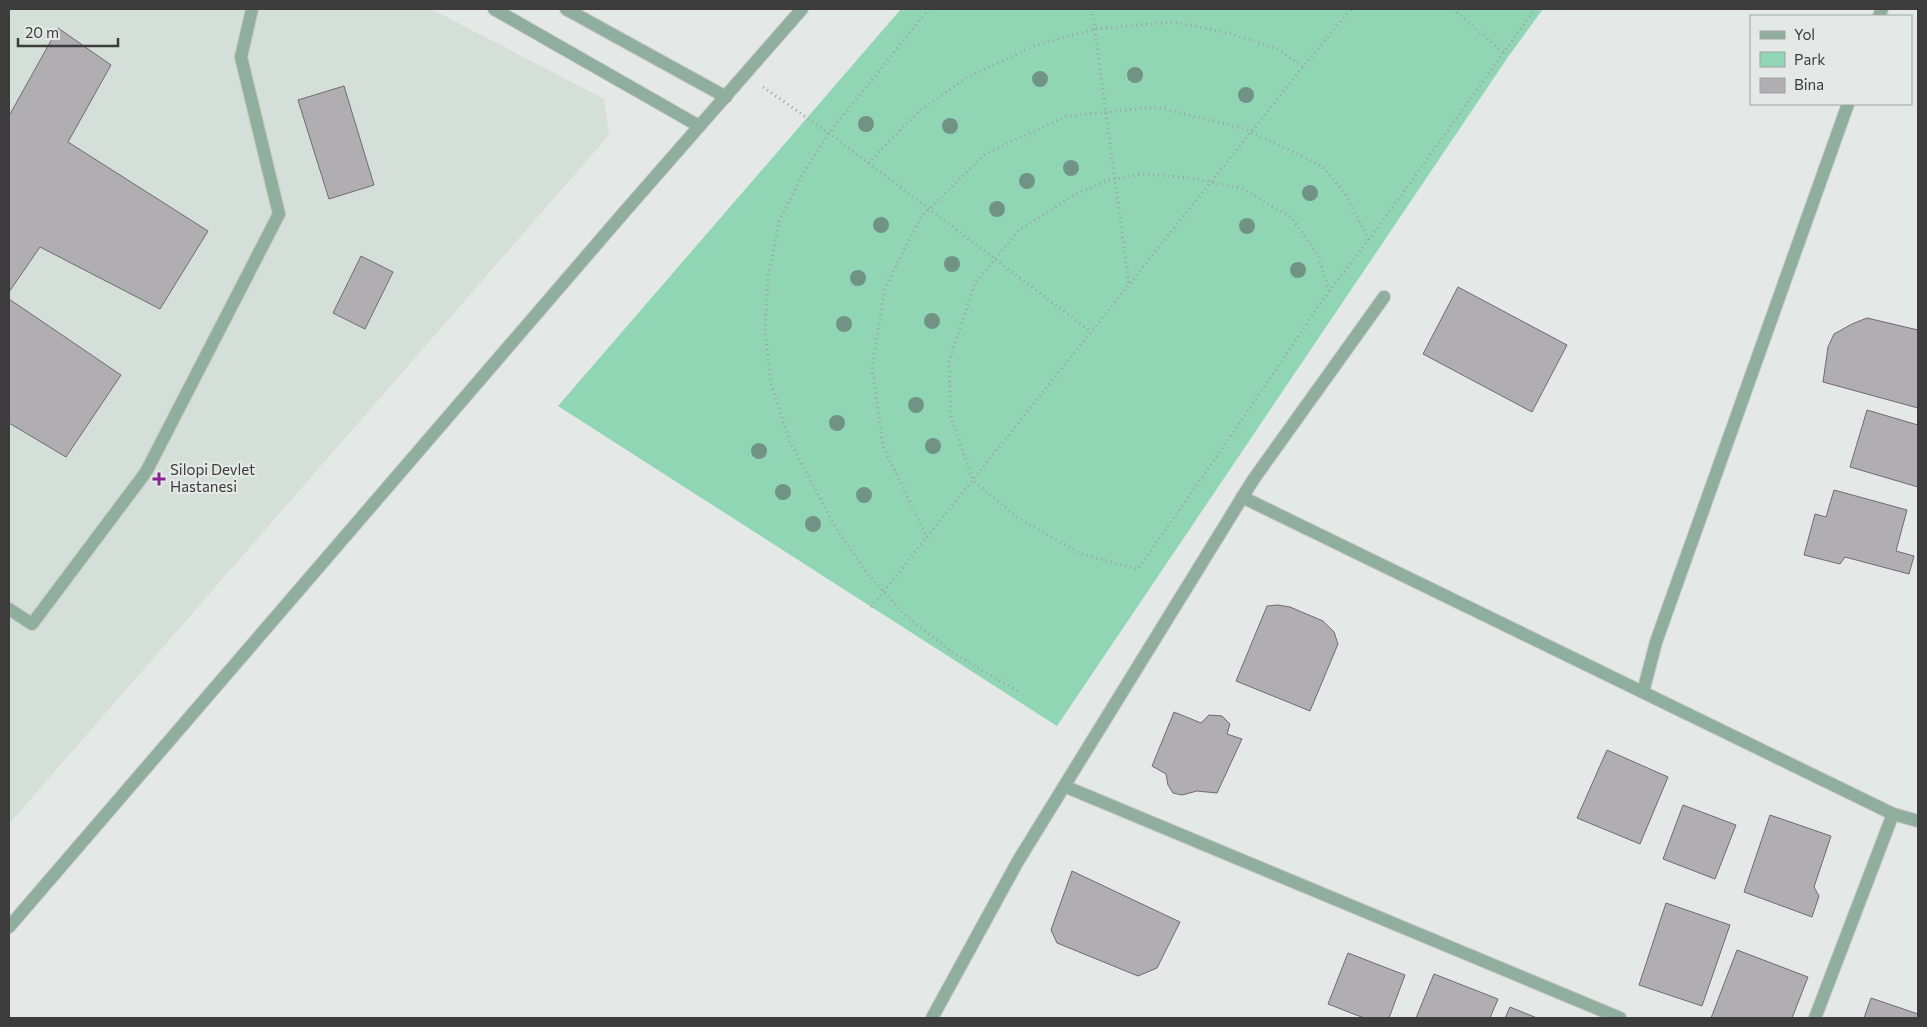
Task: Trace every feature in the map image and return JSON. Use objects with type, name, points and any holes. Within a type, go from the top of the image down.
[{"type":"street","points":[[9,608],[32,624],[146,472],[278,214],[241,57],[252,9]]},
{"type":"street","points":[[494,9],[699,126]]},
{"type":"street","points":[[566,9],[726,96]]},
{"type":"street","points":[[9,926],[802,9]]},
{"type":"street","points":[[1643,692],[1656,642],[1848,105]]},
{"type":"street","points":[[932,1018],[1018,861],[1242,497],[1384,297]]},
{"type":"street","points":[[1242,497],[1893,814],[1918,820]]},
{"type":"street","points":[[1064,786],[1620,1018]]},
{"type":"street","points":[[1815,1018],[1893,814]]},
{"type":"path","points":[[929,9],[829,133],[803,173],[779,222],[768,276],[766,341],[771,383],[789,440],[836,528],[866,572],[902,612],[953,652],[1019,692]]},
{"type":"path","points":[[1092,9],[1129,285]]},
{"type":"path","points":[[871,607],[1351,9]]},
{"type":"path","points":[[1453,9],[1503,52]]},
{"type":"path","points":[[1329,291],[1318,256],[1291,217],[1243,189],[1191,178],[1141,174],[1115,179],[1076,194],[1018,231],[975,283],[949,362],[951,417],[973,480],[1018,518],[1081,554],[1138,569],[1329,291],[1369,240],[1535,9]]},
{"type":"path","points":[[868,163],[917,113],[966,78],[1036,45],[1095,29],[1173,22],[1233,34],[1278,49],[1303,67]]},
{"type":"path","points":[[744,74],[829,133],[1091,332]]},
{"type":"path","points":[[927,538],[883,446],[872,367],[885,288],[921,217],[985,154],[1067,116],[1157,107],[1251,132],[1322,166],[1346,194],[1369,240]]},
{"type":"shaded area","name":"Silopi Devlet Hastanesi","points":[[9,9],[431,9],[604,99],[609,135],[9,824]]},
{"type":"green space","points":[[901,9],[1543,9],[1508,57],[1057,726],[558,406]]},
{"type":"building","points":[[58,28],[111,65],[68,142],[208,231],[160,309],[40,247],[9,292],[9,116]]},
{"type":"building","points":[[344,86],[374,185],[329,199],[298,100]]},
{"type":"building","points":[[361,256],[393,272],[365,329],[333,313]]},
{"type":"building","points":[[1458,287],[1567,345],[1532,412],[1423,354]]},
{"type":"building","points":[[9,299],[121,375],[66,457],[9,423]]},
{"type":"building","points":[[1867,318],[1918,330],[1918,408],[1823,382],[1828,347],[1834,334]]},
{"type":"building","points":[[1867,410],[1918,425],[1918,487],[1850,467]]},
{"type":"building","points":[[1834,490],[1907,510],[1896,551],[1914,556],[1909,574],[1845,557],[1840,564],[1804,555],[1815,514],[1826,517]]},
{"type":"building","points":[[1267,606],[1290,607],[1323,621],[1334,632],[1338,644],[1310,711],[1236,681]]},
{"type":"building","points":[[1174,712],[1201,723],[1209,715],[1222,716],[1230,724],[1227,734],[1242,739],[1217,793],[1197,791],[1182,795],[1173,793],[1168,785],[1166,774],[1152,766]]},
{"type":"building","points":[[1607,750],[1668,777],[1640,844],[1577,818]]},
{"type":"building","points":[[1683,805],[1736,825],[1715,879],[1663,859]]},
{"type":"building","points":[[1770,815],[1831,836],[1814,887],[1819,896],[1812,917],[1744,892]]},
{"type":"building","points":[[1072,871],[1180,922],[1157,968],[1138,976],[1057,943],[1051,930]]},
{"type":"building","points":[[1666,903],[1730,925],[1702,1006],[1639,985]]},
{"type":"building","points":[[1737,950],[1808,977],[1792,1018],[1711,1018]]},
{"type":"building","points":[[1348,953],[1405,975],[1389,1018],[1364,1018],[1328,1004]]},
{"type":"building","points":[[1434,974],[1498,999],[1490,1018],[1416,1018]]},
{"type":"building","points":[[1871,998],[1918,1014],[1918,1018],[1864,1018]]},
{"type":"building","points":[[1510,1007],[1537,1018],[1505,1018]]},
{"type":"place","name":"Silopi Devlet Hastanesi","points":[[159,479]]}]
